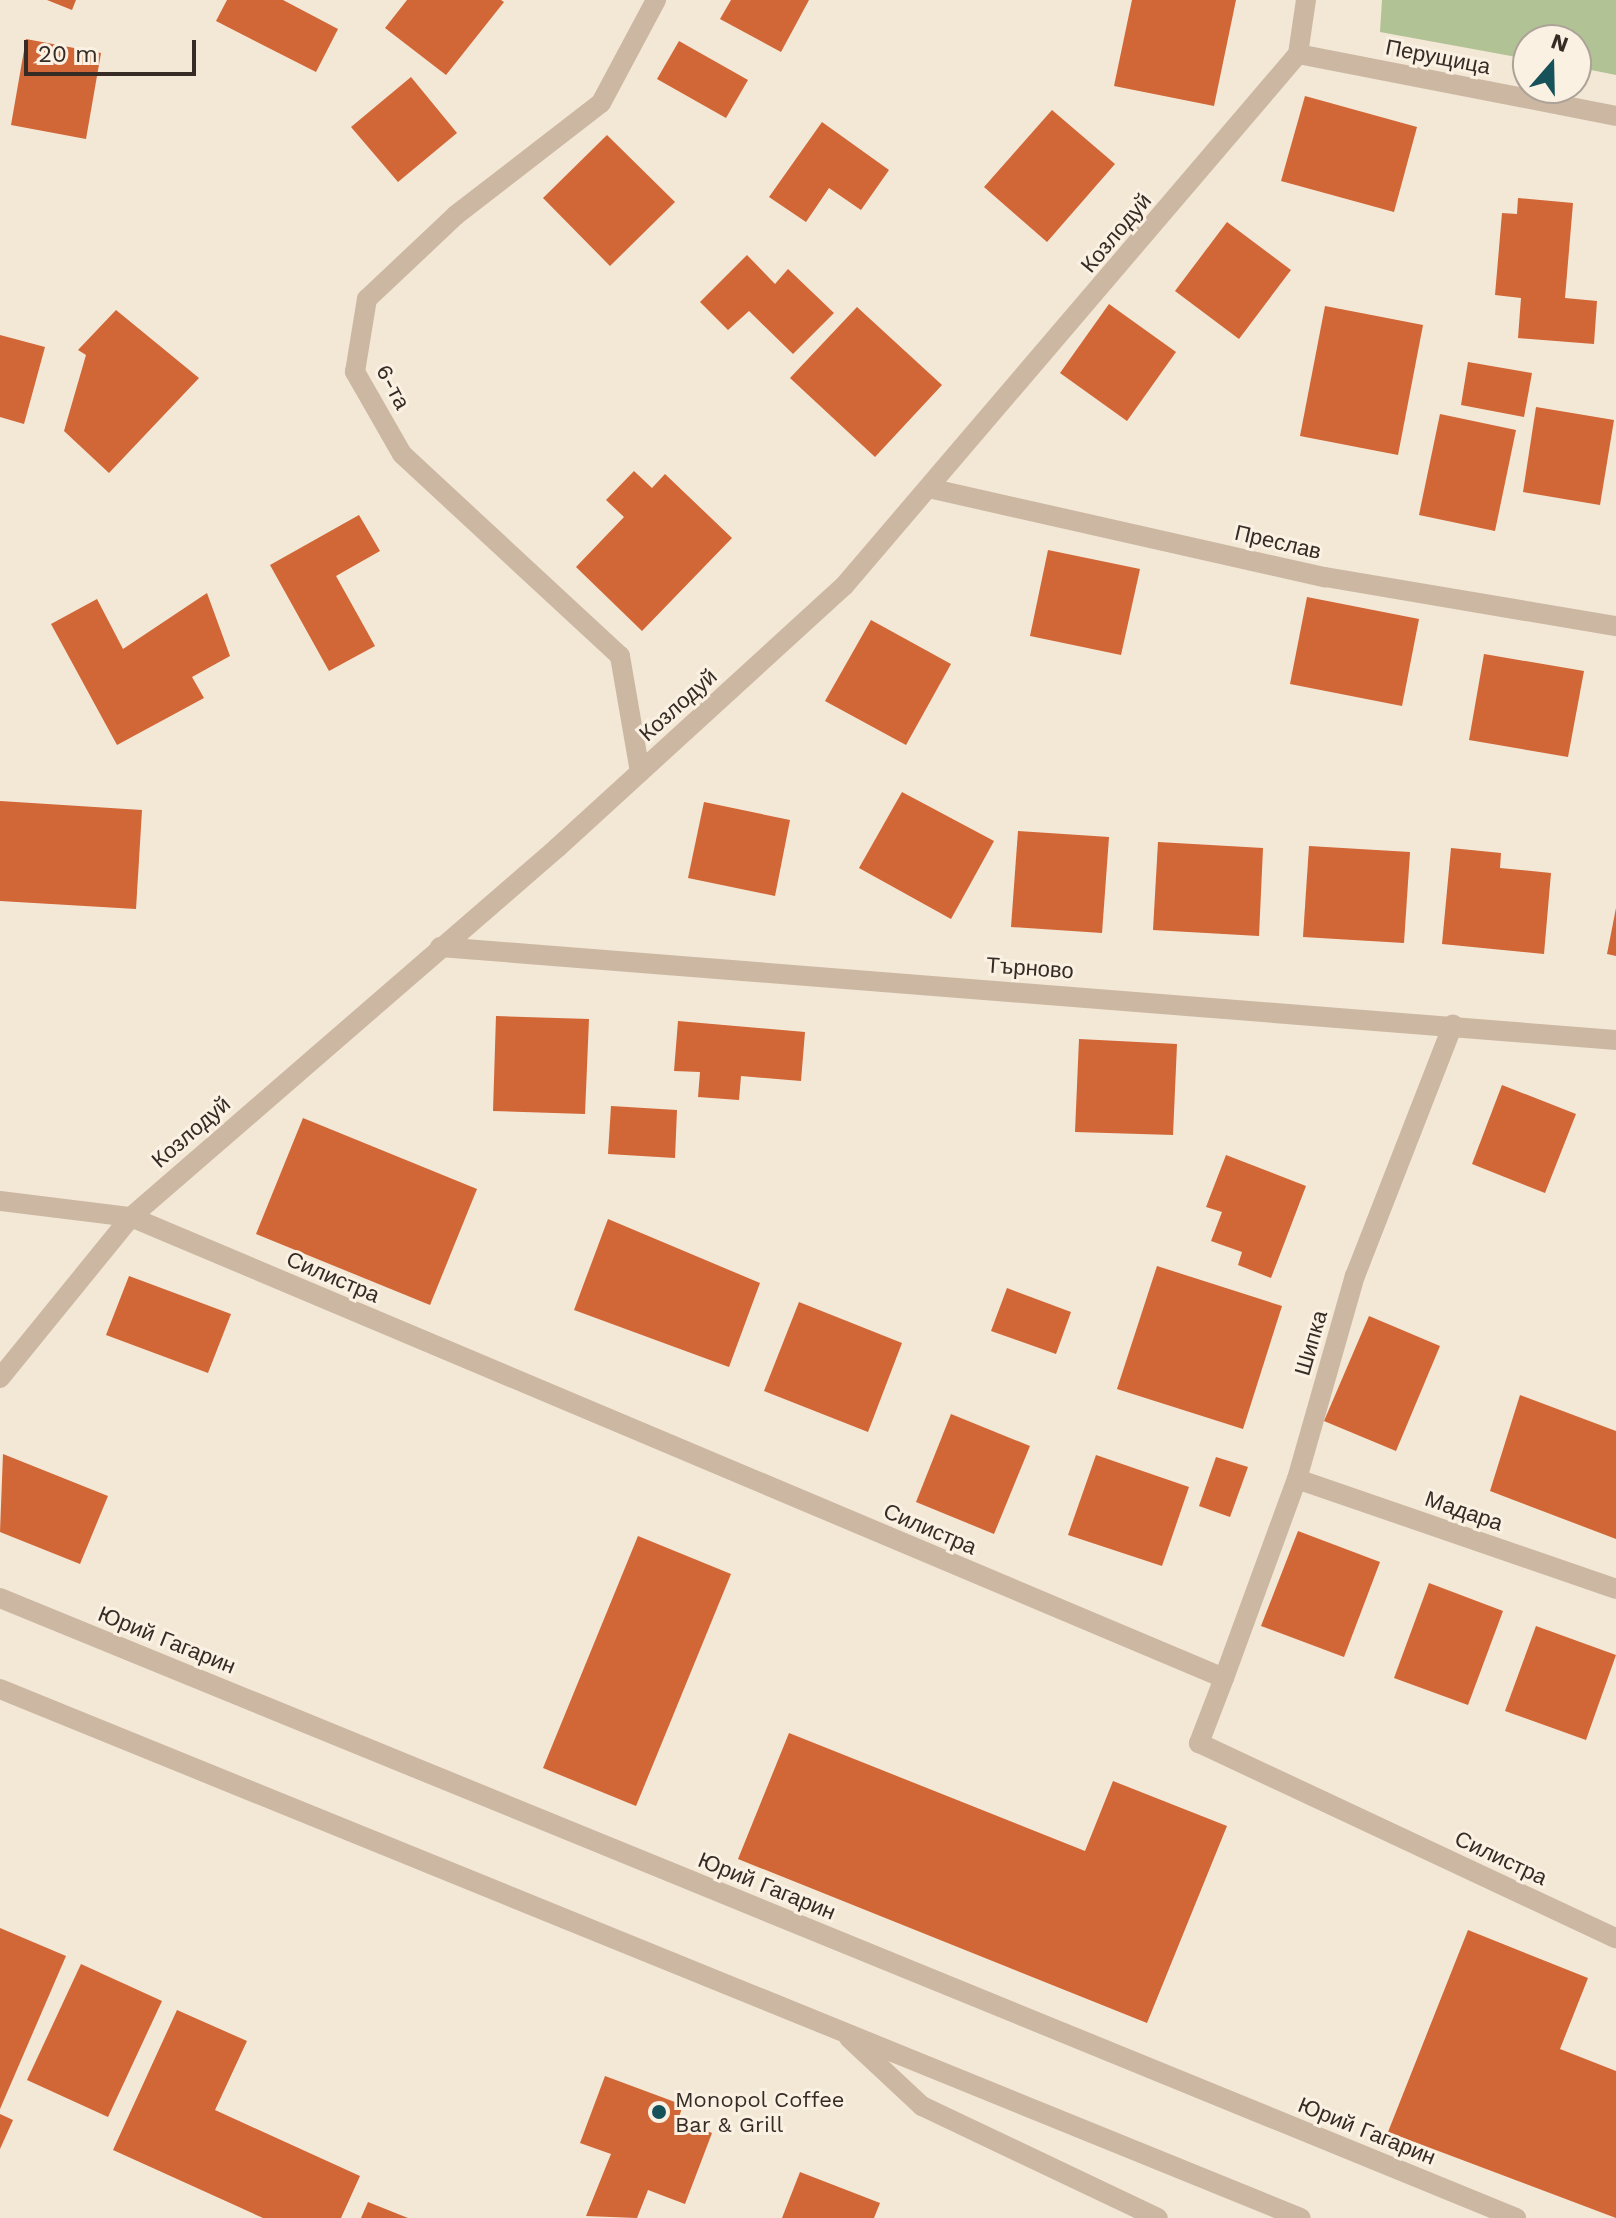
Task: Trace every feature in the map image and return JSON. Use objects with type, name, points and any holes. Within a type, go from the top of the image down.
[{"type":"street","name":"6-та","points":[[640,772],[620,656],[402,454],[355,372],[367,299],[456,215],[601,103],[656,0]]},
{"type":"street","points":[[1298,54],[1306,0]]},
{"type":"street","name":"Козлодуй","points":[[0,1378],[131,1217],[640,772],[844,586],[933,489],[1298,54]]},
{"type":"street","name":"Перущица","points":[[1298,54],[1616,116]]},
{"type":"street","name":"Преслав","points":[[933,489],[1325,577],[1616,626]]},
{"type":"street","name":"Търново","points":[[440,947],[1453,1024],[1616,1040]]},
{"type":"street","name":"Шипка","points":[[1224,1678],[1297,1479],[1355,1276],[1453,1024]]},
{"type":"street","name":"Силистра","points":[[0,1201],[131,1217],[1224,1678],[1199,1743],[1616,1938]]},
{"type":"street","name":"Мадара","points":[[1297,1479],[1616,1589]]},
{"type":"street","name":"Юрий Гагарин","points":[[0,1598],[1516,2218]]},
{"type":"street","points":[[0,1689],[1301,2218]]},
{"type":"street","points":[[840,2030],[922,2106],[1158,2218]]},
{"type":"green space","points":[[1382,0],[1616,0],[1616,75],[1592,70],[1592,24],[1512,24],[1512,56],[1380,32]]},
{"type":"building","points":[[47,0],[76,0],[72,10]]},
{"type":"building","points":[[227,0],[283,0],[338,29],[316,72],[216,21]]},
{"type":"building","points":[[407,0],[504,2],[446,75],[385,28]]},
{"type":"building","points":[[731,0],[809,0],[781,52],[720,19]]},
{"type":"building","points":[[1132,0],[1236,0],[1214,106],[1114,86]]},
{"type":"building","points":[[26,39],[101,53],[86,139],[11,125]]},
{"type":"building","points":[[679,41],[748,80],[726,118],[657,79]]},
{"type":"building","points":[[411,77],[457,133],[398,182],[351,127]]},
{"type":"building","points":[[1305,96],[1417,127],[1394,212],[1281,181]]},
{"type":"building","points":[[1052,110],[1115,164],[1047,242],[984,187]]},
{"type":"building","points":[[822,122],[889,170],[861,210],[829,188],[806,222],[769,197]]},
{"type":"building","points":[[607,135],[675,202],[610,266],[543,198]]},
{"type":"building","points":[[1518,198],[1573,203],[1565,298],[1597,301],[1594,344],[1518,338],[1521,298],[1495,295],[1502,213],[1517,214]]},
{"type":"building","points":[[1227,222],[1291,270],[1239,339],[1175,291]]},
{"type":"building","points":[[747,255],[775,284],[788,269],[834,313],[793,354],[749,311],[728,330],[700,302]]},
{"type":"building","points":[[1109,304],[1176,352],[1127,421],[1060,373]]},
{"type":"building","points":[[1325,306],[1423,325],[1398,455],[1300,436]]},
{"type":"building","points":[[857,307],[942,385],[875,457],[790,378]]},
{"type":"building","points":[[116,310],[199,378],[109,473],[64,431],[86,355],[78,350]]},
{"type":"building","points":[[0,335],[45,347],[24,424],[0,417]]},
{"type":"building","points":[[1468,362],[1532,373],[1524,417],[1461,405]]},
{"type":"building","points":[[1536,407],[1614,420],[1600,505],[1523,492]]},
{"type":"building","points":[[1440,414],[1516,430],[1495,531],[1419,515]]},
{"type":"building","points":[[634,471],[652,488],[665,474],[732,538],[642,631],[576,567],[624,517],[606,500]]},
{"type":"building","points":[[359,515],[380,551],[336,576],[375,646],[329,671],[270,565]]},
{"type":"building","points":[[1048,550],[1140,569],[1121,655],[1030,636]]},
{"type":"building","points":[[207,593],[230,656],[192,677],[204,698],[117,745],[51,624],[97,599],[123,649]]},
{"type":"building","points":[[1307,597],[1419,619],[1402,706],[1290,684]]},
{"type":"building","points":[[871,620],[951,664],[906,745],[825,701]]},
{"type":"building","points":[[1484,654],[1584,671],[1568,757],[1469,740]]},
{"type":"building","points":[[902,792],[994,841],[951,919],[859,868]]},
{"type":"building","points":[[0,801],[142,810],[136,909],[0,901]]},
{"type":"building","points":[[704,802],[790,820],[775,896],[688,878]]},
{"type":"building","points":[[1018,831],[1109,837],[1102,933],[1011,927]]},
{"type":"building","points":[[1158,842],[1263,848],[1259,936],[1153,930]]},
{"type":"building","points":[[1309,846],[1410,852],[1404,943],[1303,937]]},
{"type":"building","points":[[1451,848],[1501,853],[1500,868],[1551,873],[1544,954],[1442,944]]},
{"type":"building","points":[[1616,908],[1616,956],[1607,954]]},
{"type":"building","points":[[496,1016],[589,1019],[585,1114],[493,1111]]},
{"type":"building","points":[[678,1021],[805,1032],[801,1081],[741,1076],[739,1100],[698,1097],[700,1072],[674,1071]]},
{"type":"building","points":[[1079,1039],[1177,1044],[1173,1135],[1075,1132]]},
{"type":"building","points":[[1502,1085],[1576,1114],[1545,1193],[1472,1164]]},
{"type":"building","points":[[611,1106],[677,1110],[675,1158],[608,1154]]},
{"type":"building","points":[[303,1118],[477,1189],[430,1305],[256,1234]]},
{"type":"building","points":[[1226,1155],[1306,1186],[1271,1278],[1238,1265],[1242,1252],[1211,1241],[1222,1212],[1206,1207]]},
{"type":"building","points":[[608,1219],[760,1283],[729,1367],[574,1310]]},
{"type":"building","points":[[1157,1266],[1282,1306],[1243,1429],[1117,1389]]},
{"type":"building","points":[[129,1276],[231,1314],[208,1373],[106,1335]]},
{"type":"building","points":[[1007,1288],[1071,1312],[1056,1354],[991,1331]]},
{"type":"building","points":[[799,1302],[902,1343],[868,1432],[764,1391]]},
{"type":"building","points":[[1369,1316],[1440,1346],[1396,1451],[1324,1421]]},
{"type":"building","points":[[1520,1395],[1616,1431],[1616,1539],[1490,1491]]},
{"type":"building","points":[[951,1414],[1030,1446],[994,1534],[916,1502]]},
{"type":"building","points":[[3,1454],[108,1496],[80,1564],[0,1532]]},
{"type":"building","points":[[1096,1455],[1189,1487],[1162,1566],[1068,1535]]},
{"type":"building","points":[[1216,1457],[1248,1467],[1230,1517],[1199,1506]]},
{"type":"building","points":[[1298,1531],[1380,1562],[1344,1657],[1261,1626]]},
{"type":"building","points":[[638,1536],[731,1574],[636,1806],[543,1768]]},
{"type":"building","points":[[1429,1583],[1503,1611],[1468,1705],[1394,1678]]},
{"type":"building","points":[[1536,1626],[1616,1655],[1586,1740],[1505,1711]]},
{"type":"building","points":[[789,1733],[1085,1851],[1113,1781],[1227,1826],[1147,2023],[738,1859]]},
{"type":"building","points":[[0,1928],[66,1956],[0,2109]]},
{"type":"building","points":[[1468,1930],[1588,1978],[1560,2049],[1616,2071],[1616,2218],[1388,2132]]},
{"type":"building","points":[[81,1964],[162,2001],[108,2117],[27,2080]]},
{"type":"building","points":[[177,2010],[247,2041],[215,2110],[360,2176],[341,2218],[263,2218],[113,2150]]},
{"type":"building","points":[[605,2076],[683,2105],[678,2120],[712,2133],[685,2204],[648,2190],[637,2218],[586,2216],[611,2154],[580,2143]]},
{"type":"building","points":[[0,2114],[13,2120],[0,2149]]},
{"type":"building","points":[[800,2172],[880,2203],[874,2218],[782,2218]]},
{"type":"building","points":[[368,2202],[408,2218],[361,2218]]},
{"type":"place","name":"Monopol Coffee Bar & Grill","points":[[659,2112]]}]
